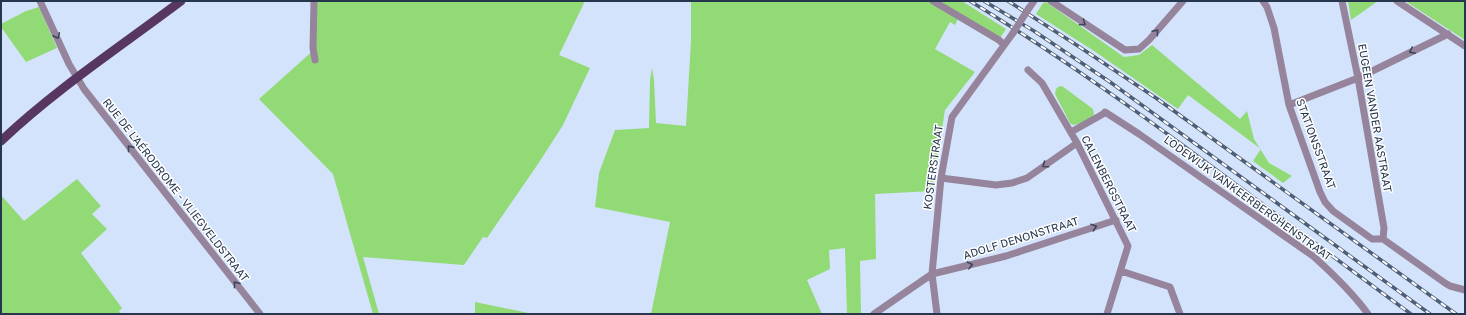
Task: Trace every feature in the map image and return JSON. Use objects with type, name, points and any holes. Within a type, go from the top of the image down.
[{"type":"main road","points":[[1,141],[16,126],[77,77],[180,1]]},
{"type":"street","name":"RUE DE L'AÉRODROME - VLIEGVELDSTRAAT","points":[[40,1],[69,64],[84,89],[260,314]]},
{"type":"street","points":[[314,1],[313,42],[315,60]]},
{"type":"street","points":[[933,1],[999,40],[1004,45]]},
{"type":"street","name":"KOSTERSTRAAT","points":[[937,314],[932,274],[941,178],[952,116],[1013,33],[1034,1]]},
{"type":"street","points":[[1051,1],[1125,50],[1139,49],[1149,40],[1183,1]]},
{"type":"street","name":"STATIONSSTRAAT","points":[[1263,1],[1267,7],[1274,28],[1289,105],[1318,187],[1325,202],[1333,211],[1372,239],[1383,239],[1445,283],[1465,290]]},
{"type":"street","name":"EUGEEN VANDER AASTRAAT","points":[[1342,1],[1358,78],[1384,228],[1383,239]]},
{"type":"street","points":[[1397,1],[1465,46]]},
{"type":"street","points":[[1289,105],[1358,78],[1448,34]]},
{"type":"street","name":"CALENBERGSTRAAT","points":[[1028,70],[1042,83],[1071,132],[1128,246],[1107,314]]},
{"type":"street","name":"CALENBERGSTRAAT","points":[[1071,132],[1105,112]]},
{"type":"street","name":"LODEWIJK VANKEERBERGHENSTRAAT","points":[[1105,112],[1139,134],[1313,256],[1341,282],[1368,314]]},
{"type":"street","points":[[941,178],[996,184],[1012,183],[1028,178],[1077,143]]},
{"type":"street","name":"ADOLF DENONSTRAAT","points":[[932,274],[1006,256],[1116,220]]},
{"type":"street","points":[[1121,271],[1170,286],[1180,314]]},
{"type":"street","points":[[874,314],[932,274]]},
{"type":"green space","points":[[316,1],[585,1],[559,55],[590,68],[563,125],[540,161],[487,238],[483,237],[464,265],[363,257],[379,314],[373,314],[333,174],[259,99],[316,48]]},
{"type":"green space","points":[[691,1],[962,1],[1006,29],[997,43],[958,19],[955,25],[950,22],[935,49],[975,72],[945,110],[932,191],[875,194],[876,259],[860,261],[861,314],[847,314],[845,248],[829,250],[830,269],[807,280],[822,314],[651,314],[670,222],[595,207],[599,173],[615,130],[649,128],[650,80],[652,68],[656,123],[686,126],[691,41]]},
{"type":"green space","points":[[1348,1],[1378,1],[1351,20]]},
{"type":"green space","points":[[1405,1],[1465,1],[1465,40]]},
{"type":"green space","points":[[1046,2],[1124,57],[1139,55],[1152,45],[1240,119],[1247,111],[1254,139],[1260,148],[1188,95],[1178,109],[1094,51],[1036,14],[1043,3]]},
{"type":"green space","points":[[39,7],[57,48],[26,62],[1,27],[1,24],[26,11]]},
{"type":"green space","points":[[1062,86],[1093,109],[1093,116],[1079,124],[1073,125],[1070,123],[1055,94],[1056,89]]},
{"type":"green space","points":[[1261,150],[1269,163],[1292,176],[1283,183],[1253,161]]},
{"type":"green space","points":[[77,179],[101,206],[92,214],[107,229],[81,253],[122,308],[119,311],[121,314],[2,314],[1,195],[24,221]]},
{"type":"green space","points":[[475,302],[533,314],[475,314]]},
{"type":"railway","points":[[970,1],[1027,37],[1139,113],[1411,314]]},
{"type":"railway","points":[[984,1],[1034,31],[1110,82],[1430,314]]},
{"type":"railway","points":[[1008,1],[1156,98],[1456,314]]}]
